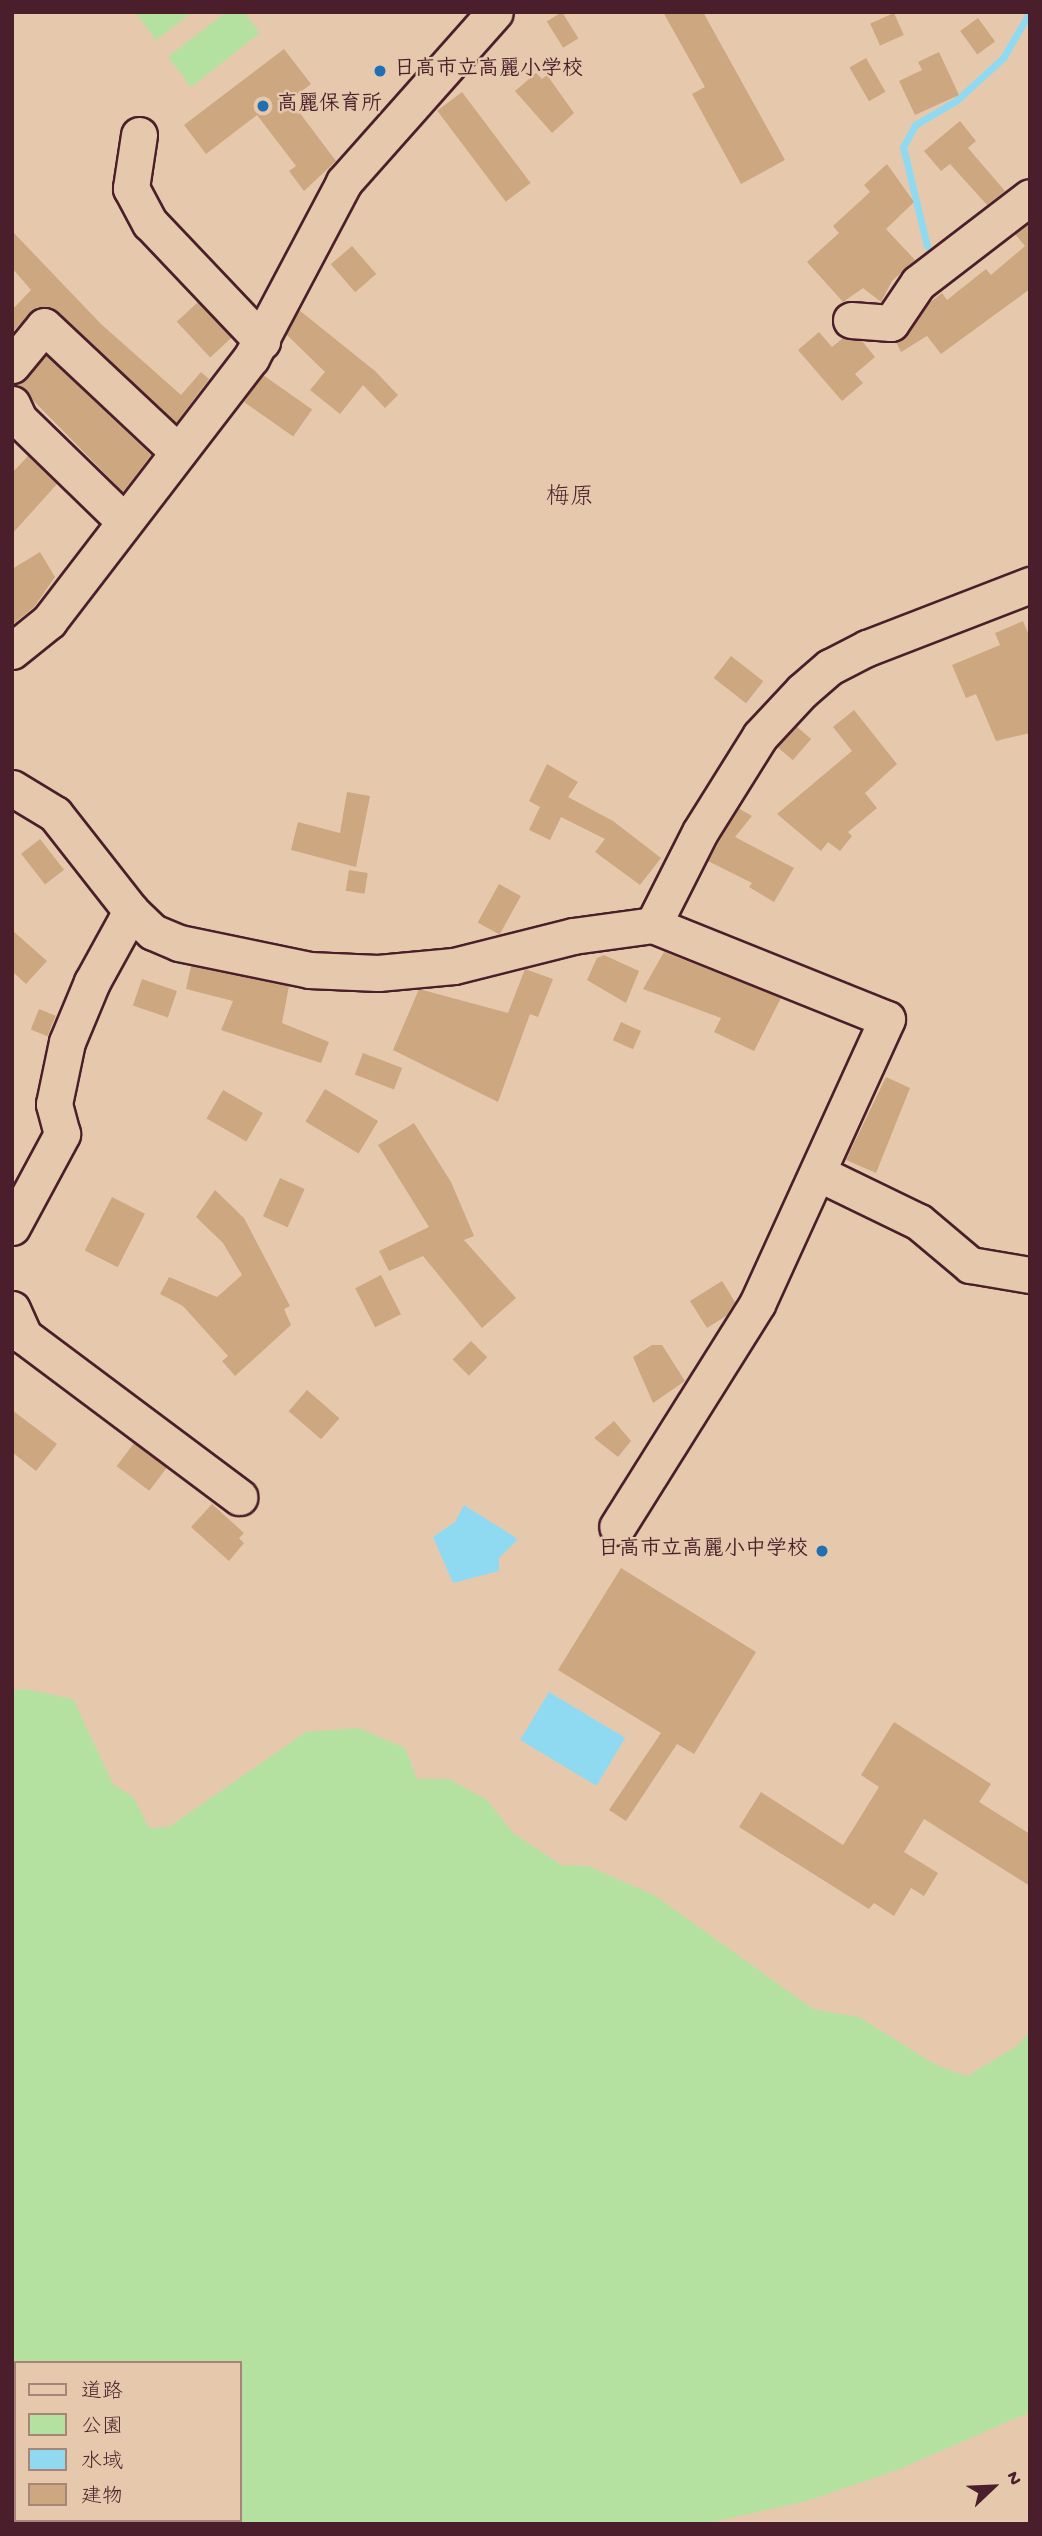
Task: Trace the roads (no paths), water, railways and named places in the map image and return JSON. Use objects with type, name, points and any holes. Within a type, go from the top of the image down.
[{"type":"street","points":[[12,651],[49,621],[262,341],[344,182],[495,12]]},
{"type":"street","points":[[139,135],[131,188],[150,223],[262,341]]},
{"type":"street","points":[[851,320],[891,323],[918,283],[1030,197]]},
{"type":"street","points":[[12,365],[44,326],[178,452]]},
{"type":"street","points":[[12,404],[19,419],[124,521]]},
{"type":"street","points":[[653,925],[700,832],[760,736],[802,691],[830,667],[867,648],[1030,585]]},
{"type":"street","points":[[12,788],[55,814],[131,911],[153,932],[179,943],[309,970],[378,973],[454,966],[573,936],[653,925],[887,1019],[820,1174],[757,1304],[617,1527]]},
{"type":"street","points":[[12,1227],[62,1134],[54,1104],[67,1042],[92,982],[131,911]]},
{"type":"street","points":[[820,1174],[919,1222],[970,1265],[1030,1275]]},
{"type":"street","points":[[16,1333],[239,1497]]},
{"type":"water","points":[[464,1505],[518,1539],[499,1558],[499,1571],[453,1583],[433,1537],[455,1522]]},
{"type":"water","points":[[549,1692],[625,1738],[596,1786],[520,1740]]},
{"type":"waterway","points":[[927,246],[903,147],[915,125],[957,100],[1003,58],[1030,12]]},
{"type":"place","name":"日高市立高麗小学校","points":[[380,71]]},
{"type":"place","name":"高麗保育所","points":[[263,106]]},
{"type":"place","name":"日高市立高麗小中学校","points":[[822,1551]]},
{"type":"district","name":"梅原","points":[[570,499]]}]
